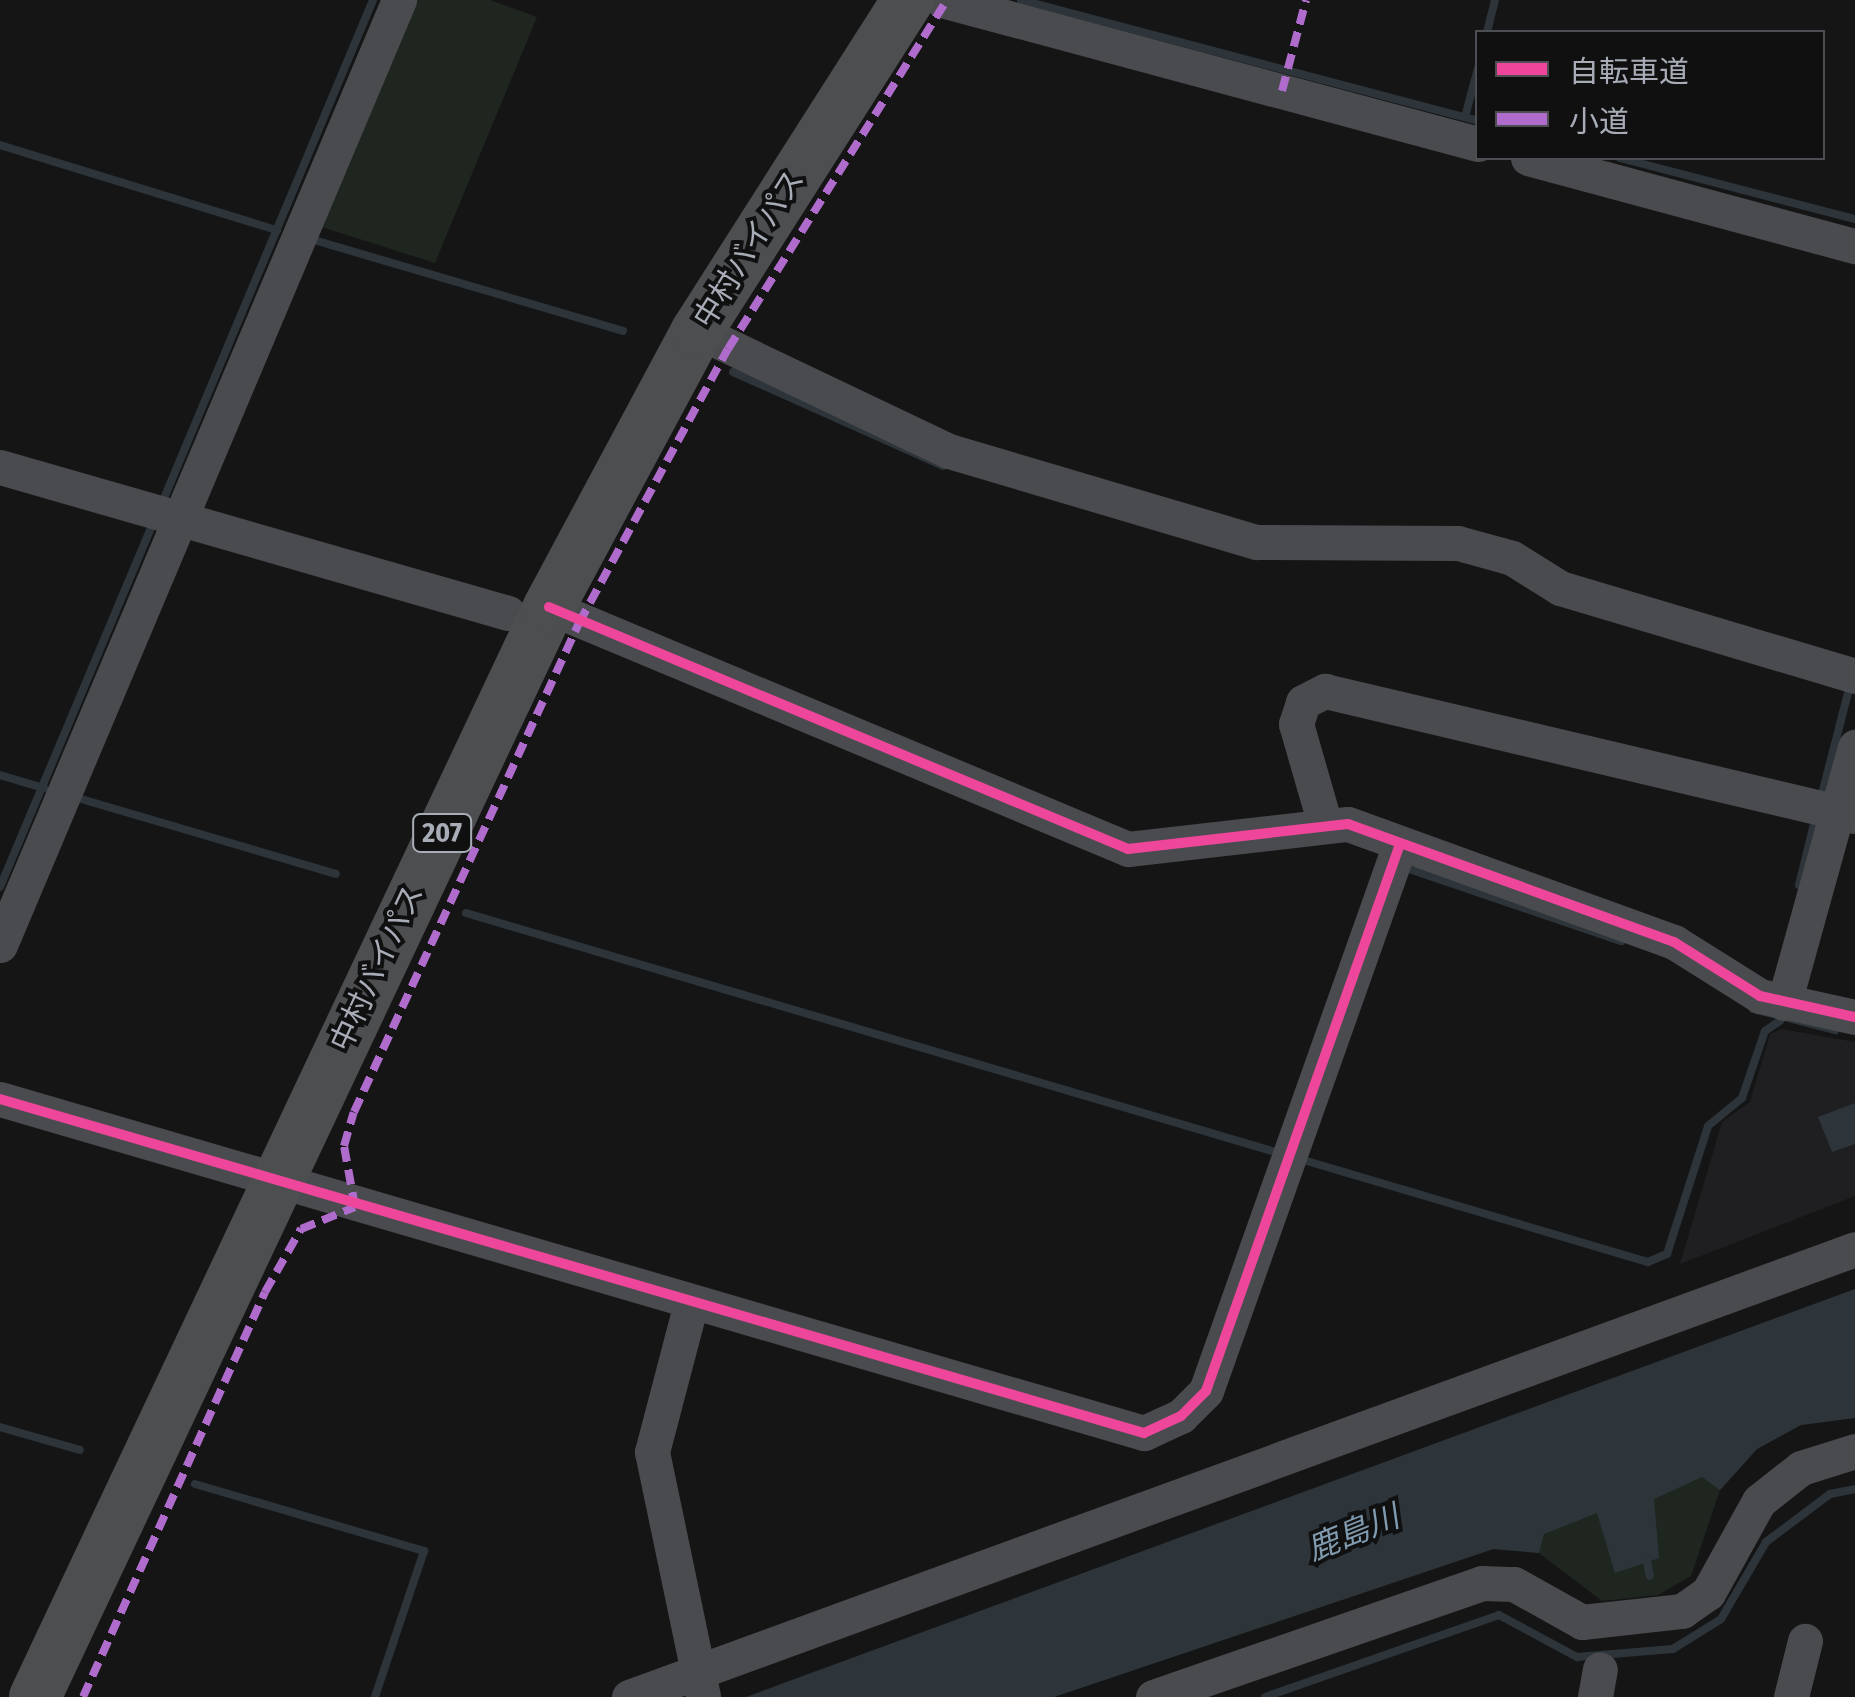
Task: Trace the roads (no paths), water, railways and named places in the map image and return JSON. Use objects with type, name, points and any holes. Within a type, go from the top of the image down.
[{"type":"highway","name":"中村バイパス","points":[[1,1697],[260,1178],[663,326],[866,0]]},
{"type":"highway","name":"中村バイパス","points":[[529,610],[697,331],[908,0]]},
{"type":"highway","name":"中村バイパス","points":[[35,1697],[260,1178]]},
{"type":"street","points":[[0,945],[399,0]]},
{"type":"street","points":[[942,0],[1475,143]]},
{"type":"street","points":[[1535,160],[1855,246]]},
{"type":"street","points":[[697,331],[948,450],[1257,542],[1458,543],[1512,558],[1560,588],[1848,674]]},
{"type":"street","points":[[0,466],[178,521],[529,610],[1128,849],[1324,821],[1400,844],[1674,942],[1772,1000],[1855,1017]]},
{"type":"street","points":[[1324,821],[1296,724],[1303,702],[1325,690],[1832,811]]},
{"type":"street","points":[[1772,1000],[1855,747]]},
{"type":"street","points":[[0,1099],[690,1307],[1144,1433],[1181,1416],[1206,1391],[1400,844]]},
{"type":"street","points":[[629,1697],[700,1681],[1855,1249]]},
{"type":"street","points":[[690,1307],[652,1442],[700,1681]]},
{"type":"street","points":[[1176,1694],[1482,1584],[1514,1584],[1582,1622],[1625,1624],[1682,1610],[1708,1594],[1759,1501],[1801,1468],[1855,1451]]},
{"type":"street","points":[[1792,1697],[1804,1641]]},
{"type":"water","points":[[1855,1103],[1855,1144],[1832,1152],[1818,1117]]},
{"type":"water","name":"鹿島川","points":[[1855,1289],[1855,1418],[1801,1425],[1757,1449],[1720,1490],[1702,1477],[1654,1499],[1659,1558],[1615,1573],[1597,1513],[1544,1534],[1539,1553],[1493,1549],[1054,1697],[746,1697]]},
{"type":"waterway","points":[[162,503],[373,0]]},
{"type":"waterway","points":[[1021,0],[1475,120]]},
{"type":"waterway","points":[[1488,30],[1495,0]]},
{"type":"waterway","points":[[1465,117],[1475,79]]},
{"type":"waterway","points":[[0,145],[277,230]]},
{"type":"waterway","points":[[1628,160],[1855,219]]},
{"type":"waterway","points":[[314,240],[623,331]]},
{"type":"waterway","points":[[733,372],[943,466]]},
{"type":"waterway","points":[[0,887],[154,520]]},
{"type":"waterway","points":[[1821,798],[1850,685]]},
{"type":"waterway","points":[[0,775],[44,788]]},
{"type":"waterway","points":[[71,796],[336,874]]},
{"type":"waterway","points":[[1799,885],[1816,816]]},
{"type":"waterway","points":[[1412,870],[1621,941]]},
{"type":"waterway","points":[[466,913],[1282,1154]]},
{"type":"waterway","points":[[1753,1009],[1835,1030]]},
{"type":"waterway","points":[[1300,1159],[1648,1262],[1667,1254],[1708,1126],[1742,1098],[1765,1031],[1780,1021]]},
{"type":"waterway","points":[[0,1427],[80,1450]]},
{"type":"waterway","points":[[195,1484],[424,1551],[375,1697]]},
{"type":"waterway","points":[[1265,1697],[1499,1615],[1577,1657],[1673,1649],[1721,1619],[1766,1542],[1830,1494],[1855,1489]]},
{"type":"waterway","points":[[1646,1556],[1650,1576]]}]
